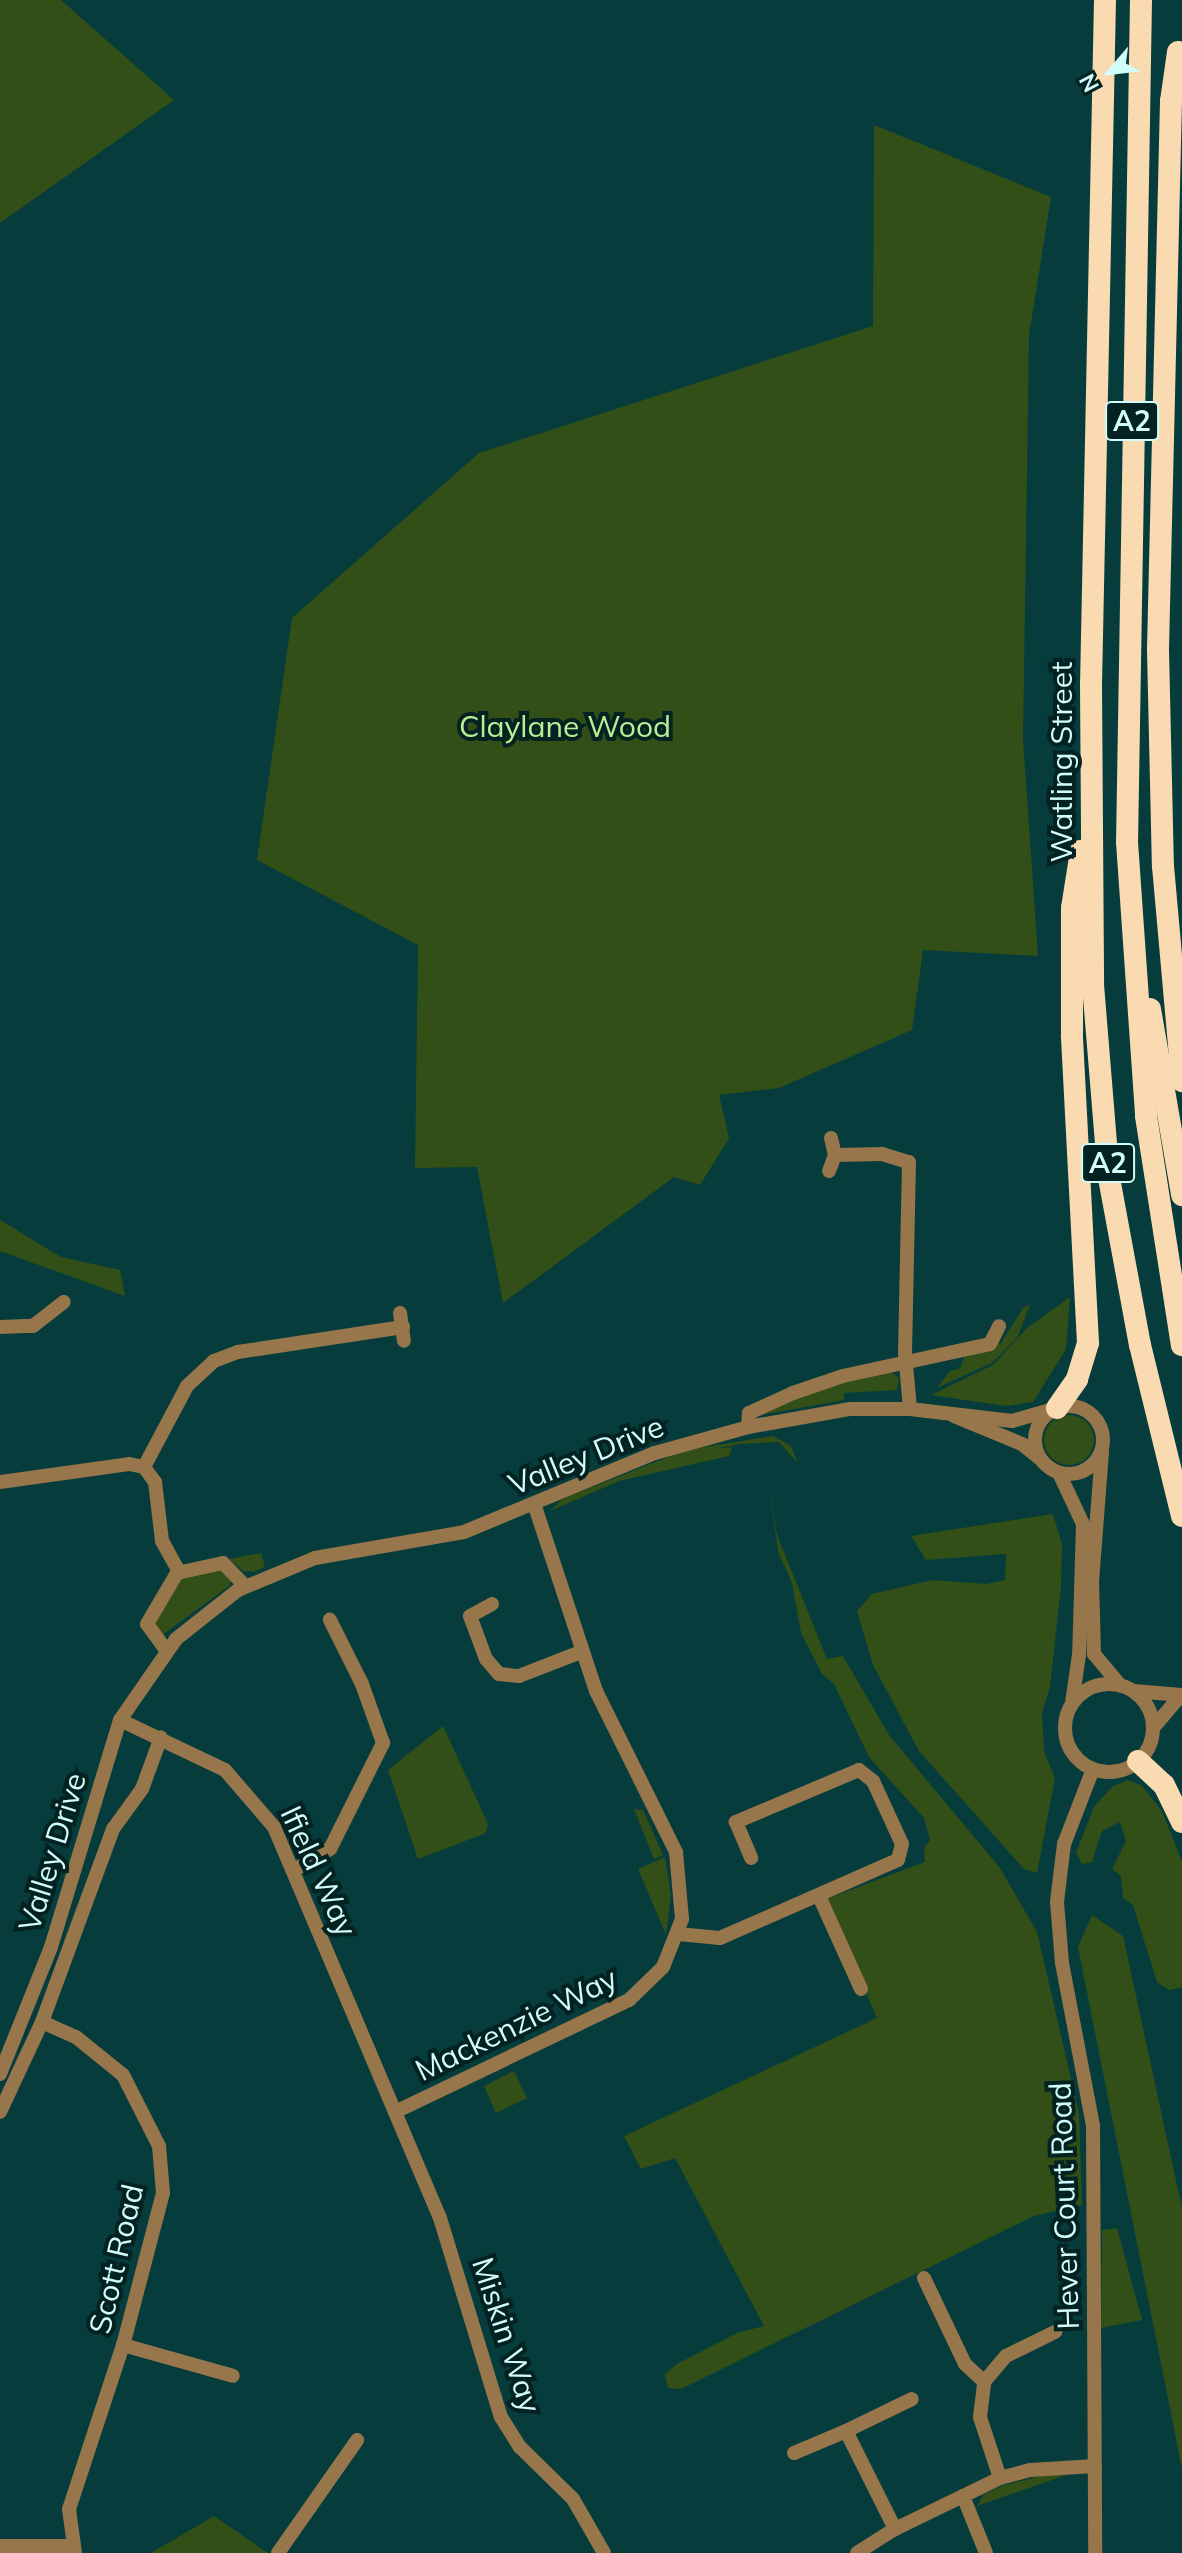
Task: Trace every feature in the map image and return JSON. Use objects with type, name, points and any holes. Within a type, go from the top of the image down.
[{"type":"highway","name":"Watling Street","points":[[1105,0],[1091,803],[1093,985],[1109,1178],[1140,1345],[1182,1516]]},
{"type":"highway","name":"A2","points":[[1141,0],[1127,842],[1146,1116],[1182,1345]]},
{"type":"highway","points":[[1178,52],[1171,101],[1158,650],[1164,881],[1182,1081]]},
{"type":"highway","points":[[1057,1408],[1077,1379],[1088,1343],[1071,976],[1072,908],[1091,803]]},
{"type":"highway","points":[[1127,842],[1161,1090],[1182,1195]]},
{"type":"highway","points":[[1138,1761],[1164,1785],[1182,1822]]},
{"type":"street","points":[[829,1171],[835,1155],[831,1138]]},
{"type":"street","points":[[835,1155],[882,1154],[909,1162],[905,1364],[910,1409]]},
{"type":"street","points":[[0,1327],[33,1326],[64,1302]]},
{"type":"street","points":[[748,1427],[749,1413],[793,1393],[843,1376],[905,1364],[954,1360],[990,1344],[999,1326]]},
{"type":"street","points":[[144,1467],[187,1386],[214,1361],[238,1352],[402,1327]]},
{"type":"street","points":[[1153,1728],[1151,1714],[1094,1654],[1092,1581],[1102,1430],[1092,1414],[1075,1406],[1057,1408],[1036,1429],[1040,1459],[1059,1473],[1083,1524],[1067,1741],[1093,1769],[1117,1771],[1138,1761],[1153,1728],[1182,1695]]},
{"type":"street","name":"Valley Drive","points":[[0,2074],[51,1947],[120,1720],[166,1650],[245,1586],[311,1559],[456,1535],[655,1453],[748,1427],[850,1409],[910,1409],[1018,1421],[1057,1408]]},
{"type":"street","name":"Valley Drive","points":[[954,1415],[1022,1444],[1040,1459]]},
{"type":"street","points":[[1059,1473],[1084,1471],[1102,1452]]},
{"type":"street","points":[[0,1482],[129,1464],[144,1467],[155,1482],[162,1541],[179,1572]]},
{"type":"street","name":"Mackenzie Way","points":[[395,2112],[627,2002],[663,1967],[678,1934],[684,1901],[676,1852],[581,1652],[534,1504]]},
{"type":"street","points":[[166,1650],[149,1634],[147,1622],[179,1572],[223,1563],[245,1586]]},
{"type":"street","points":[[492,1604],[470,1619],[487,1660],[502,1676],[521,1675],[581,1652]]},
{"type":"street","points":[[294,1870],[330,1849],[383,1743],[362,1684],[330,1620]]},
{"type":"street","points":[[1072,1703],[1093,1686],[1182,1695]]},
{"type":"street","name":"Ifield Way","points":[[120,1720],[216,1765],[246,1789],[274,1827],[395,2112]]},
{"type":"street","points":[[0,2112],[42,2022],[113,1829],[142,1789],[161,1737]]},
{"type":"street","name":"Hever Court Road","points":[[1093,1769],[1064,1844],[1057,1902],[1062,1963],[1093,2126],[1095,2553]]},
{"type":"street","points":[[678,1934],[720,1938],[898,1860],[902,1844],[873,1781],[859,1770],[736,1822],[751,1858]]},
{"type":"street","points":[[819,1896],[861,1989]]},
{"type":"street","name":"Scott Road","points":[[42,2022],[76,2037],[123,2075],[159,2146],[163,2193],[123,2345],[69,2509],[74,2549]]},
{"type":"street","name":"Miskin Way","points":[[395,2112],[458,2264],[501,2417],[520,2447],[573,2499],[604,2553]]},
{"type":"street","points":[[924,2278],[965,2364],[984,2382]]},
{"type":"street","points":[[1000,2478],[980,2417],[984,2382],[1006,2356],[1055,2332]]},
{"type":"street","points":[[123,2345],[233,2376]]},
{"type":"street","points":[[794,2453],[912,2399]]},
{"type":"street","points":[[846,2431],[895,2529]]},
{"type":"street","points":[[278,2553],[357,2440]]},
{"type":"street","points":[[857,2553],[895,2529],[1000,2478],[1045,2468],[1095,2466]]},
{"type":"street","points":[[963,2496],[983,2534],[986,2553]]},
{"type":"street","points":[[0,2546],[74,2549]]},
{"type":"green space","points":[[0,0],[61,0],[174,100],[0,223]]},
{"type":"green space","name":"Claylane Wood","points":[[874,125],[1051,197],[1029,335],[1023,739],[1038,956],[923,950],[912,1030],[779,1088],[719,1095],[729,1138],[700,1185],[674,1177],[503,1303],[477,1167],[415,1168],[418,945],[257,860],[292,618],[479,453],[873,326]]},
{"type":"green space","points":[[0,1220],[61,1257],[120,1270],[125,1296],[0,1251]]},
{"type":"green space","points":[[1070,1297],[1066,1349],[1033,1402],[1006,1406],[931,1395],[993,1365],[1026,1329]]},
{"type":"green space","points":[[1030,1305],[1017,1338],[992,1363],[937,1388],[949,1372],[960,1368],[965,1355],[1001,1343],[1024,1307]]},
{"type":"green space","points":[[890,1371],[899,1378],[897,1390],[844,1393],[844,1400],[760,1415],[834,1382]]},
{"type":"green space","points":[[1069,1415],[1087,1422],[1094,1440],[1087,1458],[1069,1465],[1051,1458],[1044,1440],[1051,1422]]},
{"type":"green space","points":[[773,1436],[791,1446],[798,1463],[779,1442],[739,1444],[715,1449],[732,1447],[729,1456],[619,1481],[550,1511],[562,1499],[686,1450]]},
{"type":"green space","points":[[770,1487],[777,1535],[827,1659],[843,1656],[889,1735],[1000,1868],[1037,1932],[1079,2113],[1082,2205],[1034,2216],[681,2389],[668,2388],[665,2374],[677,2364],[737,2333],[764,2326],[675,2158],[641,2169],[624,2136],[877,2018],[826,1899],[925,1862],[924,1848],[930,1840],[924,1818],[869,1757],[834,1684],[822,1674],[801,1633],[792,1583],[778,1552]]},
{"type":"green space","points":[[1053,1514],[1062,1544],[1061,1586],[1050,1687],[1042,1713],[1044,1751],[1055,1778],[1037,1873],[1024,1869],[919,1751],[873,1665],[857,1611],[872,1594],[932,1580],[987,1584],[1005,1580],[1006,1554],[926,1560],[911,1536]]},
{"type":"green space","points":[[261,1553],[265,1567],[254,1572],[243,1571],[229,1559]]},
{"type":"green space","points":[[218,1567],[231,1581],[229,1586],[161,1636],[152,1618],[182,1575]]},
{"type":"green space","points":[[443,1726],[488,1824],[486,1833],[418,1859],[388,1770]]},
{"type":"green space","points":[[1128,1780],[1141,1785],[1162,1811],[1182,1862],[1182,1987],[1169,1990],[1157,1982],[1133,1905],[1123,1898],[1121,1876],[1112,1869],[1126,1841],[1120,1822],[1102,1831],[1092,1862],[1082,1864],[1076,1853],[1094,1807],[1112,1787]]},
{"type":"green space","points":[[634,1809],[643,1810],[663,1855],[654,1859]]},
{"type":"green space","points":[[665,1857],[671,1896],[666,1935],[638,1869]]},
{"type":"green space","points":[[1092,1915],[1123,1936],[1182,2208],[1182,2469],[1078,1947]]},
{"type":"green space","points":[[514,2071],[527,2098],[496,2113],[484,2086]]},
{"type":"green space","points":[[1117,2228],[1142,2320],[1101,2328],[1102,2230]]},
{"type":"green space","points":[[1044,2475],[1066,2475],[977,2506],[984,2494]]},
{"type":"green space","points":[[214,2516],[268,2553],[151,2553]]}]
